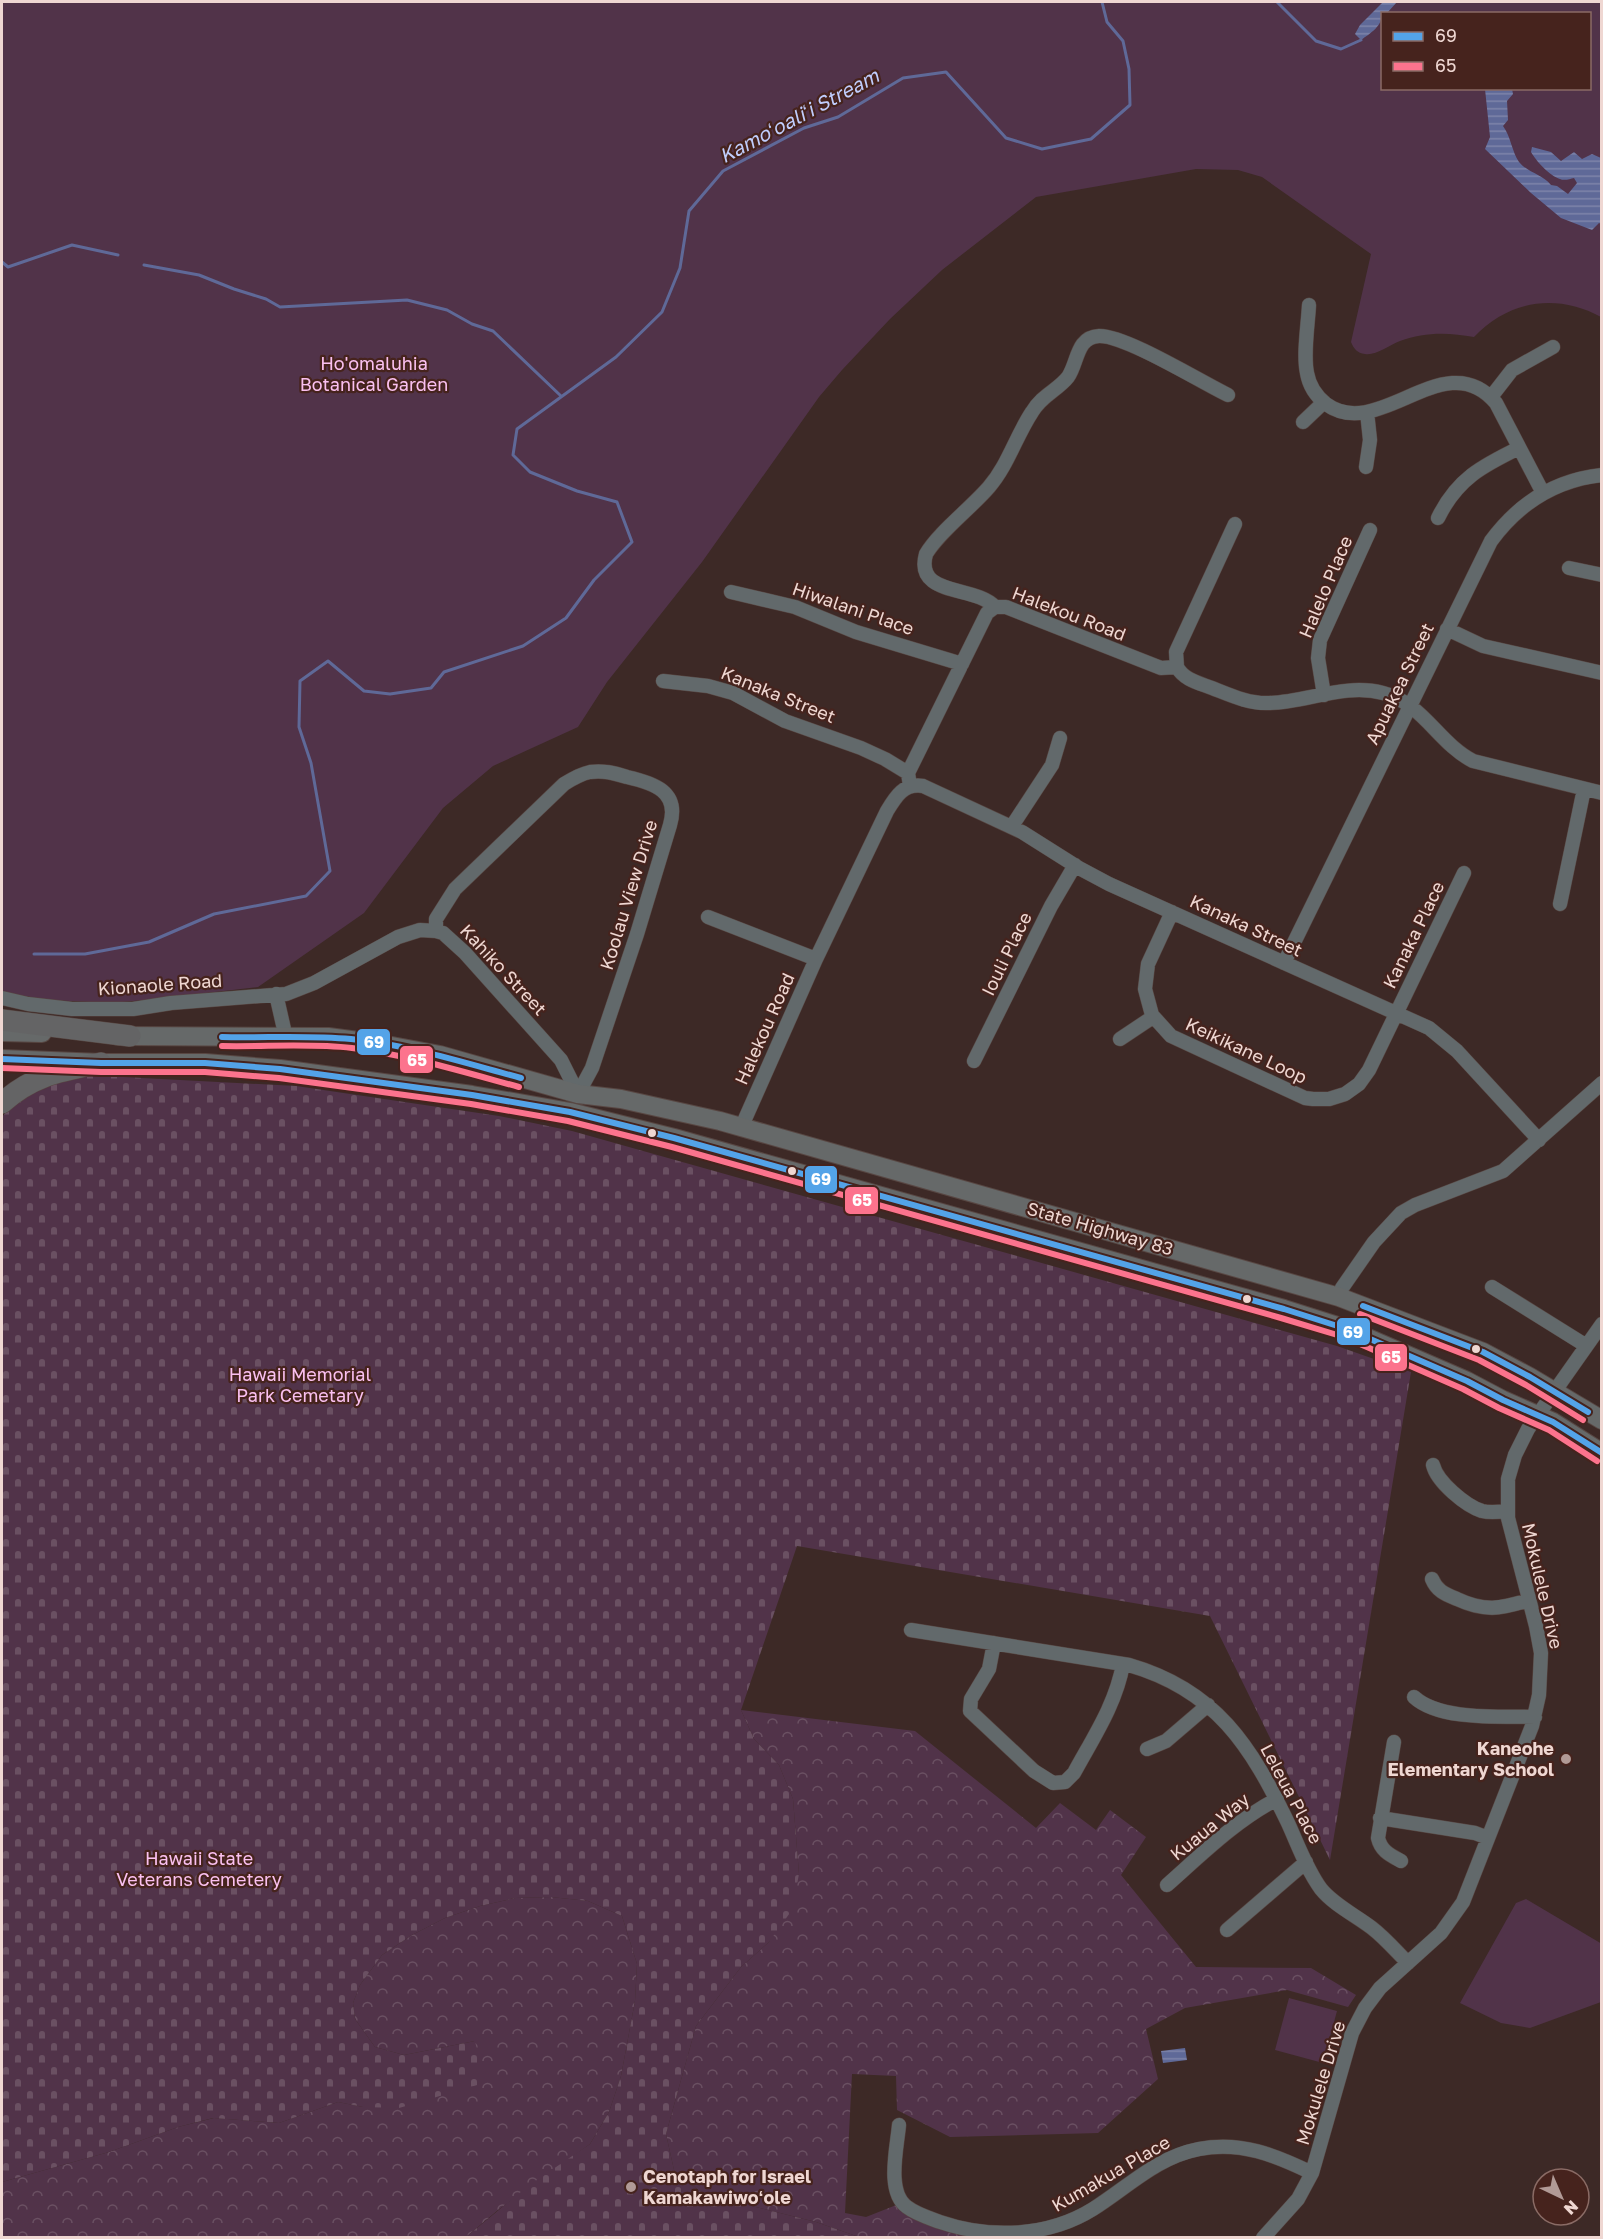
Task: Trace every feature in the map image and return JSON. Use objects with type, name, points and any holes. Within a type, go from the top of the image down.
[{"type":"highway","points":[[2,1020],[130,1036]]},
{"type":"highway","points":[[2,1103],[20,1088],[53,1072],[101,1063]]},
{"type":"main road","name":"State Highway 83","points":[[2,1032],[130,1036],[328,1037],[381,1044],[440,1056],[578,1094],[621,1099],[720,1121],[1339,1297],[1483,1352],[1602,1420]]},
{"type":"main road","points":[[280,1069],[286,1038]]},
{"type":"main road","points":[[2,1059],[101,1063],[205,1063],[280,1069],[472,1095],[570,1112],[674,1138],[1284,1309],[1347,1329],[1423,1361],[1553,1422],[1602,1453]]},
{"type":"main road","points":[[570,1112],[578,1094]]},
{"type":"main road","points":[[732,1156],[741,1128]]},
{"type":"main road","points":[[931,1210],[938,1183]]},
{"type":"main road","points":[[1322,1322],[1339,1297]]},
{"type":"street","points":[[1309,305],[1306,369],[1310,384],[1324,402],[1344,412],[1367,412],[1450,382],[1473,386],[1491,397],[1500,409],[1543,493]]},
{"type":"street","points":[[994,607],[980,596],[940,586],[932,581],[925,567],[926,554],[991,485],[1031,412],[1042,398],[1067,378],[1086,340],[1101,336],[1122,341],[1228,395]]},
{"type":"street","points":[[1491,397],[1512,370],[1553,347]]},
{"type":"street","points":[[1303,422],[1324,402]]},
{"type":"street","points":[[1366,467],[1370,440],[1367,412]]},
{"type":"street","points":[[1438,518],[1451,495],[1468,476],[1484,465],[1520,448]]},
{"type":"street","name":"Apuakea Street","points":[[1284,963],[1491,541],[1510,518],[1543,493],[1573,480],[1602,476]]},
{"type":"street","points":[[1177,667],[1176,652],[1235,524]]},
{"type":"street","name":"Halelo Place","points":[[1323,695],[1318,658],[1320,640],[1370,530]]},
{"type":"street","points":[[1569,568],[1602,575]]},
{"type":"street","name":"Hiwalani Place","points":[[731,592],[795,608],[856,632],[962,664]]},
{"type":"street","name":"Halekou Road","points":[[741,1128],[816,959],[887,811],[909,780],[987,613],[994,607],[1006,607],[1161,668],[1177,667],[1186,678],[1249,701],[1278,703],[1349,690],[1371,690],[1393,696],[1410,705],[1460,753],[1473,761],[1602,793]]},
{"type":"street","points":[[1447,629],[1483,646],[1602,673]]},
{"type":"street","name":"Kanaka Street","points":[[663,681],[708,686],[733,693],[785,721],[867,750],[885,759],[909,780],[1012,826],[1109,884],[1429,1028],[1448,1043],[1539,1140]]},
{"type":"street","points":[[1012,826],[1052,765],[1060,738]]},
{"type":"street","name":"Koolau View Drive","points":[[436,931],[436,919],[455,889],[571,779],[588,773],[604,772],[652,783],[663,790],[671,806],[670,825],[637,934],[592,1068],[578,1094]]},
{"type":"street","points":[[1560,904],[1584,789]]},
{"type":"street","name":"Iouli Place","points":[[974,1061],[1050,906],[1075,865]]},
{"type":"street","name":"Kanaka Place","points":[[1396,1013],[1464,873]]},
{"type":"street","points":[[1120,1039],[1153,1017],[1146,997],[1146,972],[1172,912]]},
{"type":"street","points":[[708,917],[816,959]]},
{"type":"street","name":"Kahiko Street","points":[[276,994],[286,994],[304,987],[398,937],[420,930],[443,933],[465,952],[561,1060],[578,1094]]},
{"type":"street","points":[[276,994],[286,1038]]},
{"type":"street","name":"Kionaole Road","points":[[2,998],[28,1004],[72,1009],[133,1009],[171,1003],[276,994]]},
{"type":"street","name":"Keikikane Loop","points":[[1153,1017],[1164,1030],[1179,1041],[1305,1098],[1321,1100],[1345,1094],[1359,1084],[1369,1070],[1396,1013]]},
{"type":"street","points":[[1339,1297],[1342,1288],[1374,1242],[1401,1213],[1415,1205],[1503,1171],[1602,1083]]},
{"type":"street","points":[[1492,1287],[1585,1345]]},
{"type":"street","name":"Mokulele Drive","points":[[1263,2238],[1298,2199],[1312,2173],[1355,2027],[1372,1998],[1441,1933],[1456,1913],[1468,1891],[1535,1717],[1541,1659],[1539,1639],[1507,1511],[1506,1492],[1510,1467],[1537,1415],[1602,1324]]},
{"type":"street","points":[[1433,1465],[1443,1483],[1475,1508],[1487,1512],[1507,1511]]},
{"type":"street","points":[[1432,1579],[1444,1594],[1478,1607],[1501,1608],[1529,1600]]},
{"type":"street","name":"Leleua Place","points":[[911,1630],[1123,1664],[1162,1676],[1177,1684],[1208,1705],[1234,1731],[1252,1755],[1277,1799],[1315,1879],[1328,1896],[1371,1928],[1408,1963]]},
{"type":"street","points":[[994,1643],[989,1669],[971,1699],[970,1711],[1034,1771],[1053,1783],[1065,1782],[1074,1773],[1111,1705],[1123,1664]]},
{"type":"street","points":[[1414,1697],[1427,1707],[1444,1711],[1535,1717]]},
{"type":"street","points":[[1147,1749],[1166,1741],[1208,1705]]},
{"type":"street","points":[[1394,1742],[1378,1834],[1381,1846],[1386,1852],[1401,1861]]},
{"type":"street","name":"Kuaua Way","points":[[1167,1885],[1228,1831],[1259,1808],[1277,1799]]},
{"type":"street","points":[[1380,1818],[1475,1833],[1488,1838]]},
{"type":"street","points":[[1227,1930],[1306,1862]]},
{"type":"street","name":"Kumakua Place","points":[[899,2125],[894,2181],[900,2199],[912,2210],[939,2222],[959,2229],[987,2234],[1034,2232],[1065,2223],[1094,2209],[1159,2163],[1197,2149],[1224,2146],[1252,2148],[1279,2157],[1312,2173]]},
{"type":"green space","name":"Ho'omaluhia Botanical Garden","points":[[2,2],[1601,2],[1601,317],[1568,305],[1534,304],[1502,315],[1474,337],[1427,334],[1400,341],[1373,353],[1362,353],[1353,347],[1351,342],[1371,254],[1262,177],[1238,170],[1196,169],[1036,197],[942,270],[890,319],[842,370],[819,397],[702,562],[607,682],[578,727],[493,766],[443,808],[364,913],[258,987],[112,1003],[48,1000],[2,992]]},
{"type":"green space","name":"Hawaii Memorial Park Cemetary","points":[[85,1075],[296,1086],[499,1116],[572,1131],[1337,1346],[1411,1372],[1330,1860],[1210,1616],[797,1546],[741,1710],[754,1739],[779,1765],[793,1799],[799,1874],[792,1910],[769,1942],[741,1967],[696,2026],[666,2134],[674,2170],[703,2194],[816,2222],[859,2237],[466,2237],[528,2186],[590,2144],[609,2112],[621,2076],[635,2001],[637,1964],[622,1916],[588,1901],[551,1897],[515,1898],[480,1906],[445,1918],[412,1935],[382,1955],[360,1985],[353,2003],[355,2019],[375,2047],[404,2055],[475,2041],[484,2083],[399,2108],[363,2107],[338,2102],[279,2123],[213,2118],[178,2127],[109,2152],[2,2182],[2,1117],[29,1090]]},
{"type":"green space","points":[[741,1710],[915,1731],[1036,1828],[1060,1803],[1096,1830],[1110,1810],[1146,1837],[1121,1875],[1196,1967],[1311,1968],[1356,1995],[1348,2007],[1287,1990],[1185,2008],[1146,2029],[1158,2079],[1098,2133],[950,2137],[897,2110],[896,2076],[852,2074],[845,2213],[866,2217],[904,2202],[976,2236],[1020,2237],[859,2237],[816,2222],[703,2194],[674,2170],[666,2134],[696,2026],[741,1967],[769,1942],[799,1874],[793,1799],[779,1765],[754,1739]]},
{"type":"green space","points":[[551,1897],[588,1901],[622,1916],[637,1964],[635,2001],[621,2076],[609,2112],[590,2144],[498,2210],[466,2237],[2,2237],[2,2182],[109,2152],[178,2127],[214,2118],[279,2123],[338,2102],[363,2107],[475,2041],[404,2055],[375,2047],[355,2019],[353,2003],[360,1985],[382,1955],[412,1935],[445,1918],[480,1906],[515,1898]]},
{"type":"green space","points":[[1526,1899],[1602,1944],[1601,2002],[1530,2028],[1501,2023],[1460,2003],[1516,1903]]},
{"type":"green space","points":[[1289,1998],[1337,2011],[1323,2063],[1275,2050]]},
{"type":"water","points":[[1383,2],[1397,2],[1388,12],[1381,12],[1381,20],[1375,29],[1361,40],[1355,34],[1360,25]]},
{"type":"water","points":[[1485,90],[1512,90],[1513,94],[1507,101],[1508,120],[1503,126],[1519,162],[1527,169],[1568,194],[1577,183],[1574,178],[1562,180],[1548,172],[1533,156],[1532,147],[1551,152],[1561,161],[1574,152],[1582,159],[1592,154],[1601,158],[1601,224],[1599,223],[1592,230],[1561,218],[1485,149],[1490,137]]},
{"type":"water","points":[[1185,2048],[1187,2060],[1163,2063],[1161,2051]]},
{"type":"waterway","name":"Kamoʻoaliʻi Stream","points":[[34,954],[85,954],[149,942],[214,914],[306,896],[330,871],[311,763],[299,727],[300,681],[328,661],[364,691],[390,694],[431,688],[444,672],[523,646],[566,618],[594,580],[632,542],[617,502],[577,491],[530,472],[513,455],[517,429],[616,357],[662,312],[680,268],[689,211],[723,171],[804,128],[838,117],[903,78],[946,72],[1006,138],[1042,149],[1091,139],[1130,105],[1129,69],[1123,41],[1107,22],[1102,2]]},
{"type":"waterway","name":"Kamoʻoaliʻi Stream","points":[[1277,2],[1316,41],[1341,49],[1361,40]]},
{"type":"waterway","points":[[2,262],[8,267],[72,245],[118,255]]},
{"type":"waterway","points":[[144,265],[199,275],[266,299],[280,307],[407,300],[447,310],[472,324],[493,331],[561,396]]},
{"type":"transit line","name":"69","points":[[222,1037],[319,1037],[373,1042],[437,1055],[521,1078]]},
{"type":"transit line","name":"65","points":[[222,1046],[303,1045],[352,1048],[415,1059],[519,1087]]},
{"type":"transit line","name":"69","points":[[2,1059],[101,1063],[205,1063],[280,1069],[472,1095],[570,1112],[674,1138],[1284,1309],[1347,1329],[1467,1381],[1553,1422],[1602,1453]]},
{"type":"transit line","name":"65","points":[[2,1068],[101,1072],[205,1072],[279,1078],[471,1104],[568,1121],[672,1147],[1344,1337],[1463,1389],[1549,1430],[1597,1461]]},
{"type":"transit line","name":"69","points":[[1363,1306],[1483,1352],[1588,1412]]},
{"type":"transit line","name":"65","points":[[1360,1314],[1479,1360],[1526,1385],[1583,1420]]},
{"type":"place","name":"Kaneohe Elementary School","points":[[1566,1759]]},
{"type":"place","name":"Cenotaph for Israel Kamakawiwoʻole","points":[[631,2187]]},
{"type":"park label","name":"Hawaii State Veterans Cemetery","points":[[199,1869]]}]
